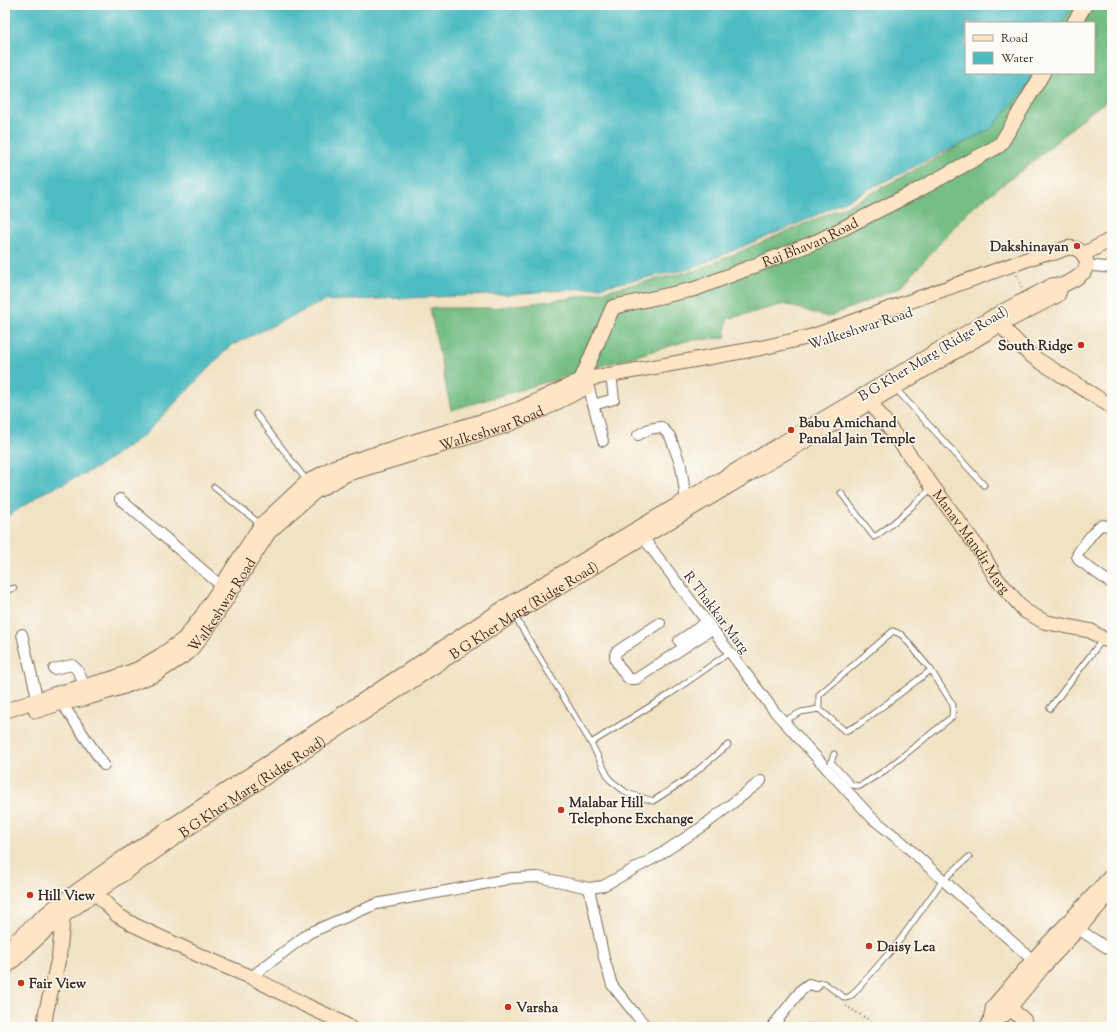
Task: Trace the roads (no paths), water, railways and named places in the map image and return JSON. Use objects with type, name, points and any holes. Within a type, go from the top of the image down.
[{"type":"street","points":[[1075,22],[1085,5]]},
{"type":"street","name":"Raj Bhavan Road","points":[[585,384],[613,308],[695,289],[818,241],[920,189],[1000,145],[1042,74]]},
{"type":"street","name":"B G Kher Marg (Ridge Road)","points":[[5,951],[37,930],[60,911],[91,889],[126,856],[511,609],[869,398],[997,320],[1058,295],[1061,286],[1080,276],[1084,272],[1085,260],[1112,239]]},
{"type":"street","name":"Walkeshwar Road","points":[[5,720],[39,705],[58,699],[85,692],[123,687],[156,674],[188,653],[206,631],[226,589],[247,568],[265,528],[288,514],[311,487],[334,466],[486,420],[585,384],[813,336],[1045,253],[1051,254],[1068,248],[1079,250],[1085,260]]},
{"type":"street","points":[[1085,260],[1112,268]]},
{"type":"street","points":[[997,320],[1030,356],[1112,407]]},
{"type":"street","name":"B G Kher Marg (Ridge Road)","points":[[640,533],[686,500],[869,398],[895,388],[997,320]]},
{"type":"street","points":[[593,406],[614,399],[611,379]]},
{"type":"street","points":[[585,384],[603,441]]},
{"type":"street","name":"Manav Mandir Marg","points":[[869,398],[981,552],[996,578],[1025,611],[1045,622],[1091,631],[1108,640]]},
{"type":"street","points":[[638,435],[649,429],[661,426],[670,436],[681,466],[686,500]]},
{"type":"street","points":[[120,499],[226,589]]},
{"type":"street","points":[[1112,528],[1104,525],[1099,527],[1078,553],[1080,562],[1112,584]]},
{"type":"street","name":"R Thakkar Marg","points":[[640,533],[775,712],[872,818],[902,842],[1038,964]]},
{"type":"street","points":[[660,623],[614,654],[614,658],[629,679],[636,679],[710,625]]},
{"type":"street","points":[[679,641],[710,625]]},
{"type":"street","points":[[22,634],[39,705]]},
{"type":"street","points":[[54,669],[72,665],[79,672],[85,692]]},
{"type":"street","points":[[58,699],[104,765]]},
{"type":"street","name":"Walkeshwar Road","points":[[5,711],[39,705]]},
{"type":"street","points":[[251,977],[309,933],[376,904],[512,878],[538,877],[588,888],[603,886],[656,857],[702,828],[760,781]]},
{"type":"street","points":[[1038,964],[1078,929],[1105,893],[1112,875]]},
{"type":"street","points":[[588,888],[604,958],[612,985],[647,1027]]},
{"type":"street","points":[[91,889],[117,915],[134,925],[205,958],[251,977],[349,1027]]},
{"type":"street","points":[[988,1026],[993,1007],[1004,1004],[1038,964],[1105,893]]},
{"type":"street","points":[[44,1027],[59,957],[60,911]]},
{"type":"street","points":[[1078,929],[1112,951]]},
{"type":"street","points":[[37,930],[59,957]]},
{"type":"street","name":"B G Kher Marg (Ridge Road)","points":[[5,968],[37,930]]},
{"type":"street","points":[[772,1027],[802,989],[809,984],[816,986]]},
{"type":"street","points":[[1004,1004],[1024,1020],[1028,1027]]},
{"type":"lane","points":[[895,388],[984,485]]},
{"type":"lane","points":[[256,414],[311,487]]},
{"type":"lane","points":[[214,487],[265,528]]},
{"type":"lane","points":[[841,493],[874,537],[894,522],[933,487]]},
{"type":"lane","points":[[5,591],[14,588]]},
{"type":"lane","points":[[511,609],[591,743],[610,780],[627,792],[653,800],[687,779],[728,746]]},
{"type":"lane","points":[[819,709],[819,695],[893,630],[902,634],[931,670],[952,705],[952,717],[884,771],[860,786],[852,785],[831,762],[834,754]]},
{"type":"lane","points":[[1050,708],[1108,640]]},
{"type":"lane","points":[[591,743],[670,694],[730,652]]},
{"type":"lane","points":[[784,721],[801,712],[819,709],[845,731],[858,725],[931,670]]},
{"type":"lane","points":[[816,986],[820,983],[824,983],[845,998],[852,994],[896,944],[943,880],[969,858]]},
{"type":"water","points":[[5,5],[1073,5],[1063,22],[965,22],[965,74],[1034,74],[1026,88],[991,129],[804,221],[689,269],[600,287],[511,294],[324,301],[230,346],[145,434],[98,467],[43,493],[5,518]]},
{"type":"place","name":"Dakshinayan","points":[[1077,246]]},
{"type":"place","name":"South Ridge","points":[[1081,345]]},
{"type":"place","name":"Babu Amichand Panalal Jain Temple","points":[[791,430]]},
{"type":"place","name":"Malabar Hill Telephone Exchange","points":[[561,810]]},
{"type":"place","name":"Hill View","points":[[30,895]]},
{"type":"place","name":"Daisy Lea","points":[[869,946]]},
{"type":"place","name":"Fair View","points":[[21,983]]},
{"type":"place","name":"Varsha","points":[[508,1007]]}]
